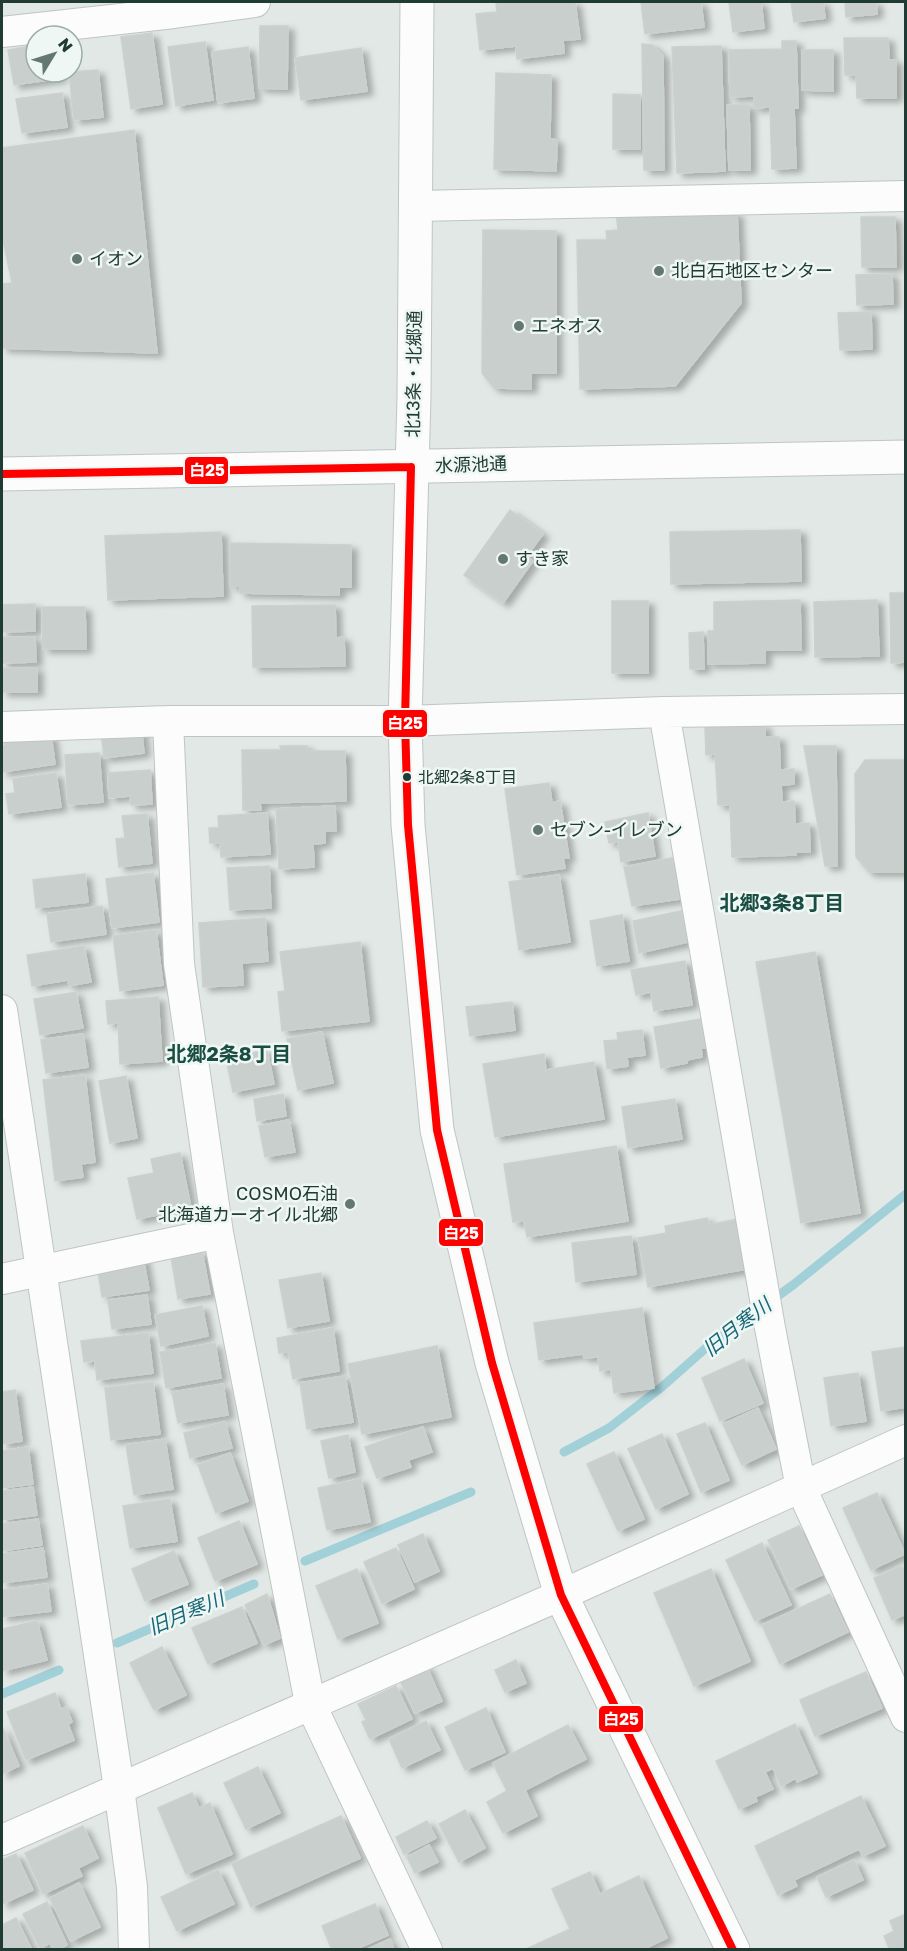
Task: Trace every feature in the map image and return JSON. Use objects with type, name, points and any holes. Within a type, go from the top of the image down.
[{"type":"main road","name":"北13条・北郷通","points":[[417,2],[417,206],[405,721],[408,825],[437,1130],[492,1363],[561,1595],[733,1950]]},
{"type":"main road","name":"水源池通","points":[[2,474],[906,457]]},
{"type":"street","points":[[2,32],[174,7],[255,2]]},
{"type":"street","points":[[417,206],[906,196]]},
{"type":"street","points":[[2,727],[168,721],[405,721],[664,712],[906,710]]},
{"type":"street","points":[[664,712],[770,1329],[801,1488],[906,1717]]},
{"type":"street","points":[[168,721],[179,964],[218,1233],[310,1703],[427,1950]]},
{"type":"street","points":[[2,1010],[119,1788],[132,1887],[134,1950]]},
{"type":"street","points":[[2,1278],[218,1233]]},
{"type":"street","points":[[2,1840],[310,1703],[561,1595],[906,1440]]},
{"type":"building","points":[[575,2],[580,39],[563,40],[564,53],[517,59],[516,46],[480,50],[476,14],[497,12],[496,3]]},
{"type":"building","points":[[641,2],[701,2],[704,27],[645,34]]},
{"type":"building","points":[[729,2],[761,2],[764,28],[733,32]]},
{"type":"building","points":[[791,2],[823,2],[825,18],[794,22]]},
{"type":"building","points":[[845,2],[876,2],[877,14],[846,17]]},
{"type":"building","points":[[260,26],[288,26],[287,89],[259,88]]},
{"type":"building","points":[[152,33],[162,104],[131,109],[121,37]]},
{"type":"building","points":[[844,38],[888,38],[889,60],[896,60],[896,98],[857,98],[856,75],[845,75]]},
{"type":"building","points":[[782,41],[796,41],[798,108],[794,108],[796,168],[772,169],[770,107],[754,108],[754,96],[730,97],[729,50],[782,49]]},
{"type":"building","points":[[205,42],[213,100],[176,106],[168,47]]},
{"type":"building","points":[[642,44],[652,45],[663,56],[664,170],[644,170]]},
{"type":"building","points":[[721,46],[725,171],[677,173],[672,47]]},
{"type":"building","points":[[24,47],[24,84],[14,85],[8,50]]},
{"type":"building","points":[[248,47],[254,98],[218,103],[212,52]]},
{"type":"building","points":[[361,48],[367,91],[301,100],[295,58]]},
{"type":"building","points":[[802,50],[833,50],[833,91],[802,90]]},
{"type":"building","points":[[98,70],[103,117],[74,120],[70,84],[84,84],[84,71]]},
{"type":"building","points":[[496,73],[551,75],[550,139],[557,140],[556,171],[494,169]]},
{"type":"building","points":[[62,93],[67,127],[22,133],[16,99]]},
{"type":"building","points":[[613,94],[640,95],[640,149],[613,149]]},
{"type":"building","points":[[727,105],[749,105],[750,170],[729,170]]},
{"type":"building","name":"イオン","points":[[134,130],[157,353],[2,348],[2,284],[12,283],[2,235],[2,148]]},
{"type":"building","name":"北白石地区センター","points":[[616,212],[737,213],[741,303],[675,386],[580,389],[577,240],[607,240],[606,231],[618,230]]},
{"type":"building","points":[[861,217],[895,217],[896,267],[862,267]]},
{"type":"building","points":[[483,230],[556,231],[556,373],[531,373],[531,389],[494,388],[482,373]]},
{"type":"building","points":[[892,274],[893,304],[857,305],[856,275]]},
{"type":"building","points":[[871,312],[872,349],[840,350],[838,313]]},
{"type":"building","name":"すき家","points":[[510,510],[543,534],[527,556],[533,561],[503,603],[464,575]]},
{"type":"building","points":[[800,530],[801,581],[671,584],[670,532]]},
{"type":"building","points":[[221,532],[223,596],[108,600],[105,536]]},
{"type":"building","points":[[230,543],[351,545],[351,587],[339,587],[339,595],[240,593],[240,586],[230,586]]},
{"type":"building","points":[[890,593],[906,593],[906,662],[891,663]]},
{"type":"building","points":[[800,600],[801,650],[765,650],[765,663],[708,664],[708,631],[714,631],[714,602]]},
{"type":"building","points":[[877,600],[879,656],[815,657],[814,602]]},
{"type":"building","points":[[612,601],[648,601],[648,673],[612,673]]},
{"type":"building","points":[[35,604],[35,631],[2,632],[2,605]]},
{"type":"building","points":[[335,605],[336,638],[344,637],[345,666],[253,667],[252,606]]},
{"type":"building","points":[[42,607],[85,607],[86,649],[43,649]]},
{"type":"building","points":[[703,632],[704,669],[690,669],[689,633]]},
{"type":"building","points":[[2,637],[35,637],[36,662],[2,663]]},
{"type":"building","points":[[2,668],[37,668],[37,692],[2,692]]},
{"type":"building","points":[[765,725],[765,737],[779,737],[780,770],[794,769],[794,784],[781,785],[782,802],[794,801],[795,824],[809,823],[810,852],[796,852],[796,855],[732,857],[730,805],[718,805],[715,754],[706,755],[705,727]]},
{"type":"building","points":[[141,726],[144,753],[104,758],[101,731]]},
{"type":"building","points":[[3,735],[51,735],[55,764],[2,772],[2,746],[5,746]]},
{"type":"building","points":[[280,746],[307,746],[307,751],[345,751],[346,801],[260,803],[261,810],[243,810],[242,750],[281,750]]},
{"type":"building","points":[[804,746],[836,746],[837,866],[825,866]]},
{"type":"building","points":[[99,753],[103,802],[68,805],[65,755]]},
{"type":"building","points":[[865,760],[906,760],[906,872],[869,872],[856,857],[855,774]]},
{"type":"building","points":[[150,770],[152,804],[131,805],[130,796],[109,798],[108,773]]},
{"type":"building","points":[[56,773],[61,807],[9,814],[6,794],[15,793],[13,779]]},
{"type":"building","name":"セブン-イレブン","points":[[549,783],[552,803],[560,801],[569,858],[563,858],[565,868],[517,875],[505,789]]},
{"type":"building","points":[[335,806],[336,831],[325,831],[325,843],[313,844],[314,867],[279,869],[276,809]]},
{"type":"building","points":[[267,813],[270,854],[221,857],[220,843],[210,843],[209,828],[219,828],[218,816]]},
{"type":"building","points":[[648,813],[655,856],[621,862],[618,842],[609,843],[605,822]]},
{"type":"building","points":[[147,814],[152,863],[119,867],[116,839],[125,838],[122,816]]},
{"type":"building","points":[[672,858],[679,899],[632,906],[624,867]]},
{"type":"building","points":[[269,866],[271,908],[230,910],[227,868]]},
{"type":"building","points":[[153,873],[159,922],[112,928],[106,879]]},
{"type":"building","points":[[85,874],[88,902],[36,908],[33,880]]},
{"type":"building","points":[[559,875],[570,942],[519,950],[509,882]]},
{"type":"building","points":[[102,906],[106,934],[51,942],[47,914]]},
{"type":"building","points":[[681,911],[688,942],[639,953],[633,921]]},
{"type":"building","points":[[622,915],[629,961],[597,966],[590,921]]},
{"type":"building","points":[[265,918],[268,961],[242,963],[243,985],[203,987],[199,923]]},
{"type":"building","points":[[156,930],[163,985],[120,991],[113,936]]},
{"type":"building","points":[[360,942],[369,1021],[282,1031],[278,992],[285,991],[280,952]]},
{"type":"building","points":[[84,946],[91,982],[69,986],[68,980],[32,986],[27,955]]},
{"type":"building","points":[[815,952],[860,1213],[801,1223],[756,962]]},
{"type":"building","points":[[685,961],[692,1005],[654,1011],[651,992],[636,995],[631,970]]},
{"type":"building","points":[[76,992],[83,1028],[40,1035],[34,999]]},
{"type":"building","points":[[158,997],[162,1061],[120,1064],[118,1023],[108,1024],[106,1001]]},
{"type":"building","points":[[512,1002],[515,1030],[470,1036],[466,1007]]},
{"type":"building","points":[[700,1019],[705,1048],[701,1048],[702,1057],[687,1060],[687,1063],[661,1068],[654,1027]]},
{"type":"building","points":[[642,1030],[645,1055],[627,1057],[628,1066],[607,1069],[604,1041],[618,1040],[617,1033]]},
{"type":"building","points":[[322,1032],[333,1083],[298,1090],[287,1039]]},
{"type":"building","points":[[83,1034],[88,1067],[46,1073],[41,1040]]},
{"type":"building","points":[[267,1050],[274,1084],[233,1092],[226,1058]]},
{"type":"building","points":[[544,1054],[546,1070],[594,1062],[604,1119],[495,1137],[483,1064]]},
{"type":"building","points":[[85,1075],[95,1162],[81,1164],[83,1177],[55,1181],[43,1080]]},
{"type":"building","points":[[126,1076],[137,1138],[110,1143],[99,1081]]},
{"type":"building","points":[[283,1094],[286,1116],[257,1121],[254,1099]]},
{"type":"building","points":[[675,1099],[682,1139],[628,1148],[622,1107]]},
{"type":"building","points":[[289,1120],[295,1152],[265,1157],[259,1126]]},
{"type":"building","points":[[616,1146],[628,1221],[527,1237],[524,1221],[513,1222],[504,1164]]},
{"type":"building","points":[[180,1153],[191,1208],[137,1219],[128,1178],[154,1173],[151,1159]]},
{"type":"building","points":[[707,1218],[709,1225],[738,1219],[747,1269],[648,1287],[638,1238],[666,1233],[665,1226]]},
{"type":"building","points":[[631,1236],[636,1274],[576,1282],[572,1243]]},
{"type":"building","points":[[202,1251],[210,1294],[178,1299],[171,1256]]},
{"type":"building","points":[[143,1257],[149,1290],[102,1297],[97,1264]]},
{"type":"building","points":[[321,1273],[329,1321],[288,1328],[279,1280]]},
{"type":"building","points":[[147,1295],[151,1324],[112,1329],[108,1300]]},
{"type":"building","points":[[202,1306],[208,1336],[161,1346],[155,1315]]},
{"type":"building","points":[[642,1308],[654,1388],[614,1393],[611,1369],[600,1371],[598,1357],[584,1358],[583,1354],[539,1360],[534,1323]]},
{"type":"building","points":[[333,1328],[339,1371],[293,1379],[288,1351],[279,1353],[277,1338]]},
{"type":"building","points":[[148,1333],[153,1373],[97,1380],[95,1361],[84,1362],[81,1341]]},
{"type":"building","points":[[215,1343],[221,1378],[166,1388],[160,1352]]},
{"type":"building","points":[[437,1346],[451,1417],[362,1434],[348,1364]]},
{"type":"building","points":[[906,1347],[906,1407],[881,1411],[872,1352]]},
{"type":"building","points":[[744,1359],[763,1403],[720,1421],[702,1378]]},
{"type":"building","points":[[858,1373],[866,1421],[831,1426],[824,1378]]},
{"type":"building","points":[[345,1376],[353,1422],[307,1429],[300,1383]]},
{"type":"building","points":[[153,1382],[160,1434],[111,1440],[105,1388]]},
{"type":"building","points":[[223,1384],[228,1415],[178,1423],[172,1392]]},
{"type":"building","points":[[15,1390],[22,1441],[2,1444],[2,1392]]},
{"type":"building","points":[[758,1408],[776,1449],[742,1465],[723,1424]]},
{"type":"building","points":[[225,1422],[232,1448],[190,1458],[184,1433]]},
{"type":"building","points":[[705,1423],[729,1480],[701,1492],[677,1434]]},
{"type":"building","points":[[423,1427],[432,1452],[408,1460],[411,1467],[377,1478],[365,1447]]},
{"type":"building","points":[[662,1434],[688,1494],[656,1509],[628,1449]]},
{"type":"building","points":[[348,1435],[355,1472],[329,1478],[321,1441]]},
{"type":"building","points":[[165,1439],[173,1489],[134,1495],[126,1445]]},
{"type":"building","points":[[28,1447],[33,1484],[2,1488],[2,1451]]},
{"type":"building","points":[[614,1452],[644,1519],[618,1531],[587,1464]]},
{"type":"building","points":[[230,1453],[248,1501],[216,1513],[198,1465]]},
{"type":"building","points":[[361,1479],[370,1522],[327,1530],[318,1488]]},
{"type":"building","points":[[33,1487],[37,1515],[2,1520],[2,1491]]},
{"type":"building","points":[[877,1493],[905,1554],[871,1570],[843,1508]]},
{"type":"building","points":[[170,1499],[177,1541],[130,1548],[123,1506]]},
{"type":"building","points":[[38,1519],[42,1545],[2,1551],[2,1524]]},
{"type":"building","points":[[239,1521],[257,1564],[215,1581],[198,1538]]},
{"type":"building","points":[[799,1526],[822,1575],[791,1589],[768,1540]]},
{"type":"building","points":[[423,1534],[439,1571],[415,1582],[398,1545]]},
{"type":"building","points":[[762,1543],[791,1605],[755,1621],[726,1560]]},
{"type":"building","points":[[43,1548],[47,1577],[2,1583],[2,1554]]},
{"type":"building","points":[[396,1548],[414,1589],[382,1604],[364,1562]]},
{"type":"building","points":[[174,1551],[188,1584],[145,1601],[132,1569]]},
{"type":"building","points":[[902,1566],[906,1574],[906,1614],[892,1620],[874,1578]]},
{"type":"building","points":[[357,1569],[378,1623],[338,1639],[316,1586]]},
{"type":"building","points":[[711,1569],[750,1661],[694,1686],[654,1593]]},
{"type":"building","points":[[47,1584],[51,1611],[2,1617],[2,1590]]},
{"type":"building","points":[[267,1594],[280,1638],[264,1645],[245,1605]]},
{"type":"building","points":[[830,1594],[848,1632],[780,1664],[762,1625]]},
{"type":"building","points":[[242,1607],[257,1643],[208,1664],[192,1628]]},
{"type":"building","points":[[37,1621],[47,1660],[2,1671],[2,1629]]},
{"type":"building","points":[[162,1647],[186,1695],[154,1710],[130,1663]]},
{"type":"building","points":[[516,1660],[526,1683],[505,1692],[495,1670]]},
{"type":"building","points":[[426,1665],[442,1701],[415,1713],[399,1678]]},
{"type":"building","points":[[866,1672],[882,1708],[815,1736],[800,1700]]},
{"type":"building","points":[[396,1686],[412,1719],[370,1739],[362,1722],[366,1720],[358,1704]]},
{"type":"building","points":[[55,1693],[61,1709],[66,1707],[72,1722],[68,1724],[74,1740],[26,1760],[7,1712]]},
{"type":"building","points":[[486,1708],[505,1752],[465,1770],[445,1727]]},
{"type":"building","points":[[426,1721],[440,1750],[402,1768],[389,1739]]},
{"type":"building","points":[[795,1724],[817,1773],[797,1782],[796,1778],[781,1786],[773,1768],[765,1772],[773,1789],[755,1797],[757,1801],[739,1809],[716,1761]]},
{"type":"building","points":[[568,1725],[586,1759],[525,1790],[537,1816],[503,1833],[487,1802],[507,1791],[493,1763]]},
{"type":"building","points":[[2,1726],[19,1766],[2,1774]]},
{"type":"building","points":[[258,1767],[280,1813],[246,1829],[224,1783]]},
{"type":"building","points":[[192,1793],[199,1808],[210,1803],[232,1854],[186,1874],[158,1808]]},
{"type":"building","points":[[861,1796],[885,1846],[863,1856],[859,1849],[794,1880],[797,1886],[778,1895],[755,1846]]},
{"type":"building","points":[[465,1810],[485,1848],[459,1862],[439,1824]]},
{"type":"building","points":[[341,1816],[360,1858],[251,1907],[232,1864]]},
{"type":"building","points":[[427,1821],[436,1838],[404,1854],[396,1837]]},
{"type":"building","points":[[83,1826],[98,1858],[78,1868],[82,1876],[43,1894],[25,1853]]},
{"type":"building","points":[[429,1845],[438,1862],[415,1873],[407,1857]]},
{"type":"building","points":[[16,1854],[33,1890],[2,1904],[2,1860]]},
{"type":"building","points":[[854,1860],[863,1880],[826,1897],[817,1877]]},
{"type":"building","points":[[218,1870],[234,1904],[177,1931],[161,1897]]},
{"type":"building","points":[[590,1872],[600,1894],[639,1876],[667,1938],[642,1950],[524,1950],[570,1929],[552,1889]]},
{"type":"building","points":[[79,1883],[100,1927],[71,1941],[50,1898]]},
{"type":"building","points":[[47,1902],[67,1945],[57,1950],[53,1950],[50,1943],[40,1948],[23,1914]]},
{"type":"building","points":[[375,1904],[388,1935],[354,1950],[332,1950],[322,1926]]},
{"type":"building","points":[[906,1914],[906,1950],[890,1950],[884,1936],[894,1931],[890,1921]]},
{"type":"building","points":[[16,1918],[32,1950],[2,1950],[2,1925]]},
{"type":"building","points":[[390,1939],[394,1950],[366,1950]]},
{"type":"waterway","name":"旧月寒川","points":[[564,1452],[609,1428],[663,1386],[707,1347],[793,1285],[906,1194]]},
{"type":"waterway","name":"旧月寒川","points":[[305,1561],[471,1492]]},
{"type":"waterway","name":"旧月寒川","points":[[117,1643],[254,1584]]},
{"type":"waterway","name":"旧月寒川","points":[[2,1694],[59,1670]]},
{"type":"transit line","name":"白25","points":[[411,467],[405,721],[408,825],[437,1130],[492,1363],[561,1595],[733,1950]]},
{"type":"transit line","name":"白25","points":[[2,474],[411,467]]},
{"type":"place","name":"イオン","points":[[77,259]]},
{"type":"place","name":"北白石地区センター","points":[[659,271]]},
{"type":"place","name":"エネオス","points":[[519,326]]},
{"type":"place","name":"すき家","points":[[503,559]]},
{"type":"place","name":"北郷2条8丁目","points":[[407,777]]},
{"type":"place","name":"セブン-イレブン","points":[[538,830]]},
{"type":"place","name":"COSMO石油 北海道カーオイル北郷","points":[[350,1204]]},
{"type":"district","name":"北郷3条8丁目","points":[[782,903]]},
{"type":"district","name":"北郷2条8丁目","points":[[229,1054]]}]
